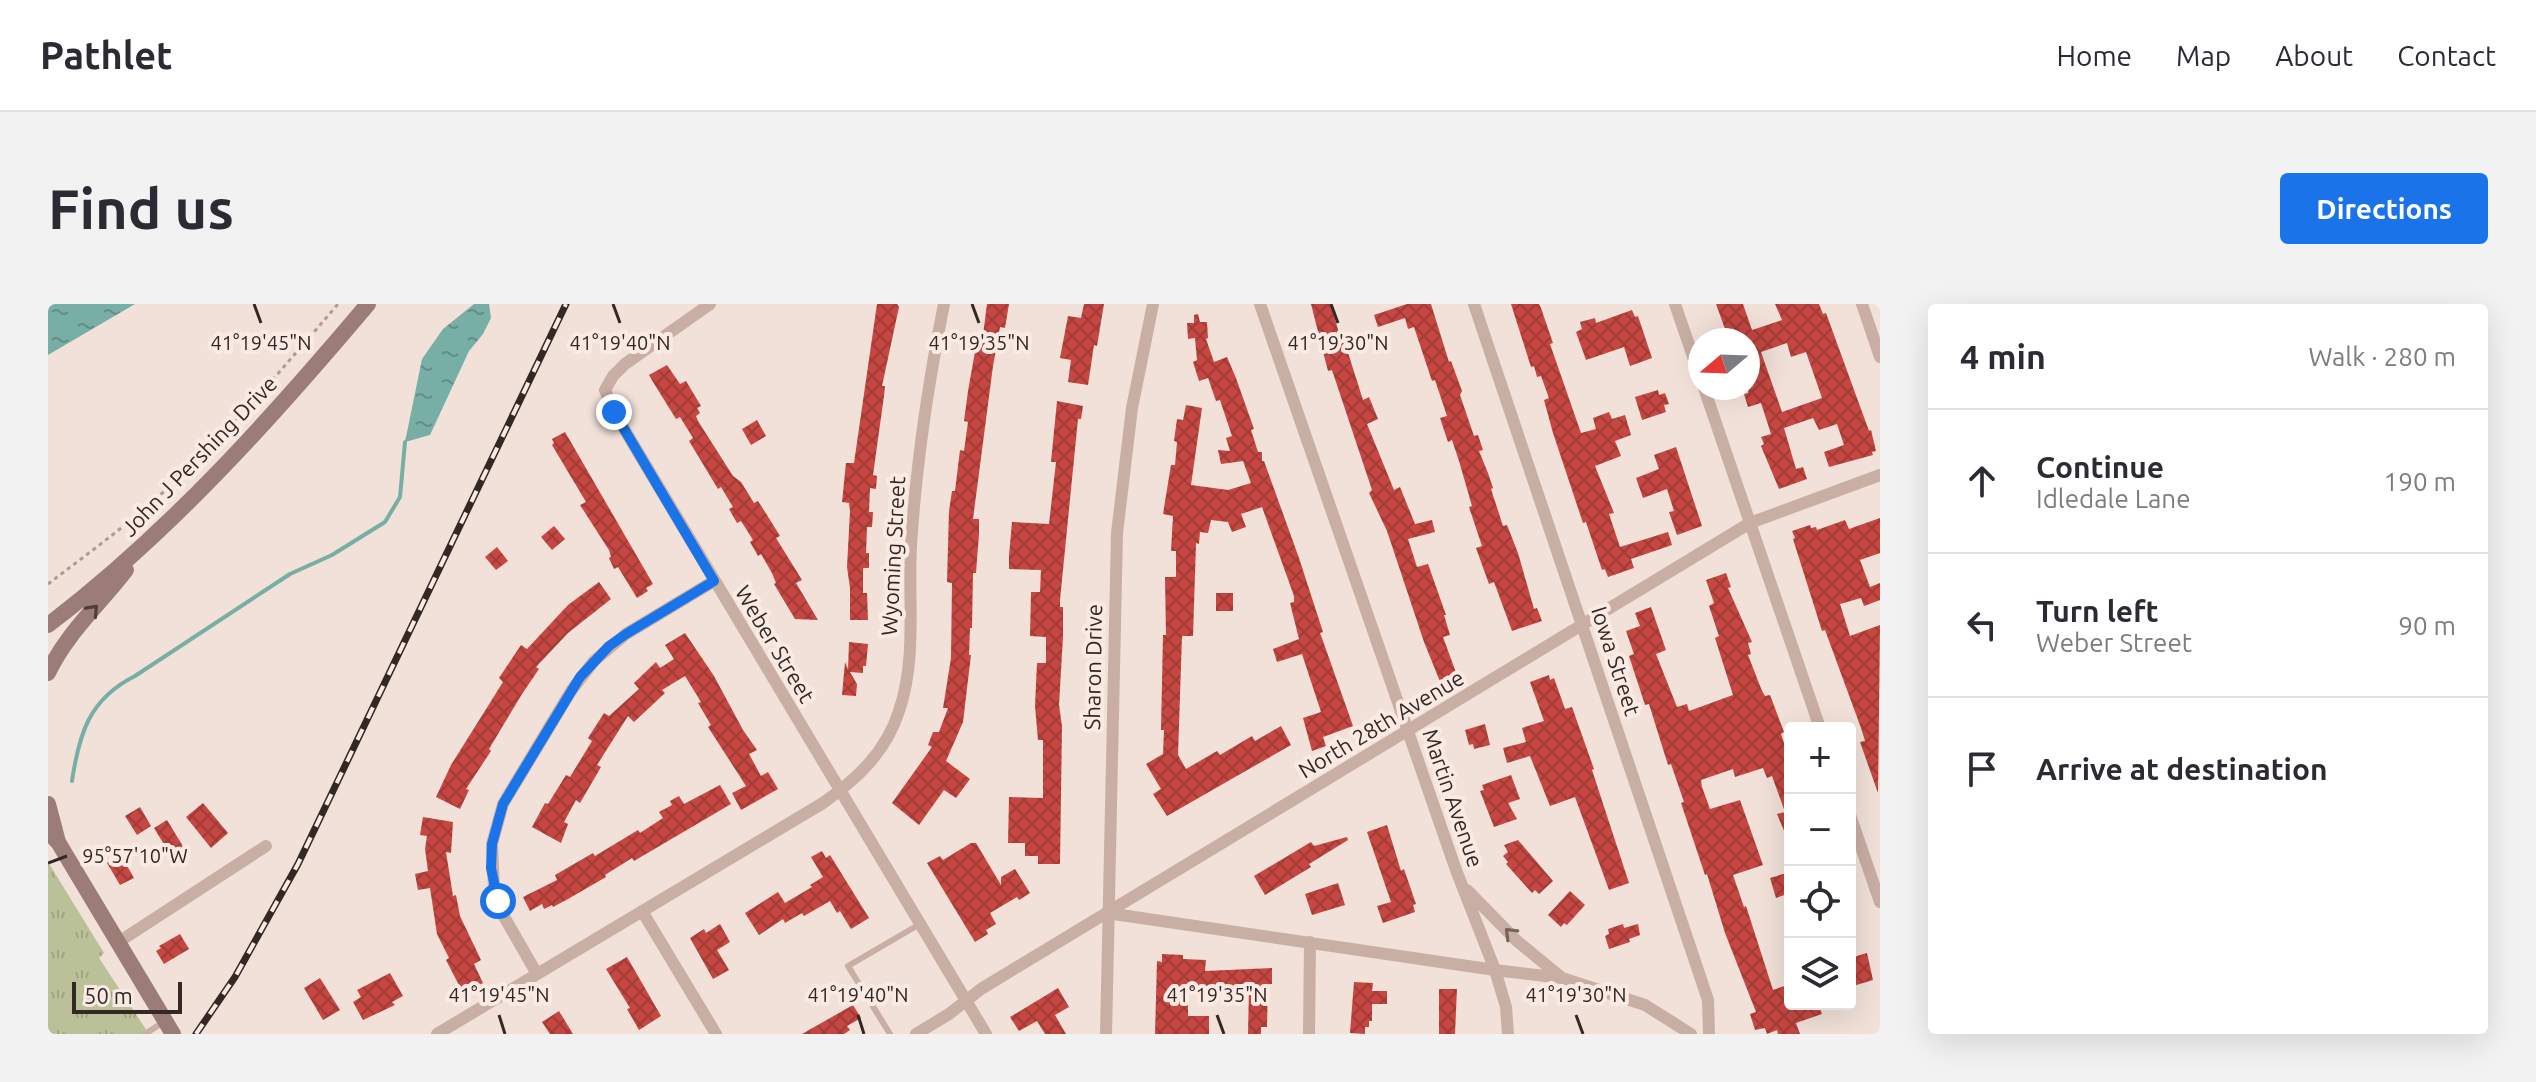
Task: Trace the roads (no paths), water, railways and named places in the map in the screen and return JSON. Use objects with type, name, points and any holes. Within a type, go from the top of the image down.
[{"type":"main road","name":"John J Pershing Drive","points":[[48,625],[144,546],[281,407],[368,304]]},
{"type":"main road","points":[[48,673],[80,624],[109,593],[144,546]]},
{"type":"main road","points":[[48,804],[53,837],[169,1027]]},
{"type":"street","name":"Weber Street","points":[[710,304],[625,364],[605,390],[614,412],[986,1034]]},
{"type":"street","name":"Wyoming Street","points":[[441,1033],[840,790],[856,779],[884,744],[903,697],[909,657],[911,549],[918,463],[944,304]]},
{"type":"street","name":"Sharon Drive","points":[[1106,1034],[1117,533],[1132,408],[1153,304]]},
{"type":"street","name":"Martin Avenue","points":[[1260,304],[1407,730],[1495,970],[1506,1007],[1508,1034]]},
{"type":"street","name":"Iowa Street","points":[[1474,304],[1708,1000],[1709,1034]]},
{"type":"street","points":[[1675,304],[1688,342]]},
{"type":"street","points":[[1862,304],[1880,357]]},
{"type":"street","points":[[1708,400],[1818,722]]},
{"type":"street","name":"North 28th Avenue","points":[[916,1034],[981,989],[1750,523],[1880,475]]},
{"type":"street","points":[[537,974],[502,913],[494,889],[492,844],[503,804],[571,691],[594,661],[626,634],[714,581]]},
{"type":"street","points":[[1856,832],[1880,902]]},
{"type":"street","points":[[117,943],[266,846]]},
{"type":"street","points":[[1462,884],[1517,941],[1562,978]]},
{"type":"street","points":[[642,911],[716,1034]]},
{"type":"street","points":[[1107,913],[1562,978],[1645,1005],[1691,1034]]},
{"type":"street","points":[[1309,1034],[1310,942]]},
{"type":"lane","points":[[890,1034],[848,966],[920,924]]},
{"type":"lane","points":[[145,1034],[169,1027]]},
{"type":"water","points":[[48,304],[135,304],[48,355]]},
{"type":"water","points":[[474,304],[489,304],[491,318],[483,334],[469,351],[430,435],[405,442],[422,359],[443,329]]},
{"type":"waterway","points":[[72,781],[78,748],[89,720],[119,685],[290,574],[332,555],[385,522],[400,497],[405,442]]},
{"type":"railway","points":[[196,1034],[235,977],[298,864],[566,304]]}]
